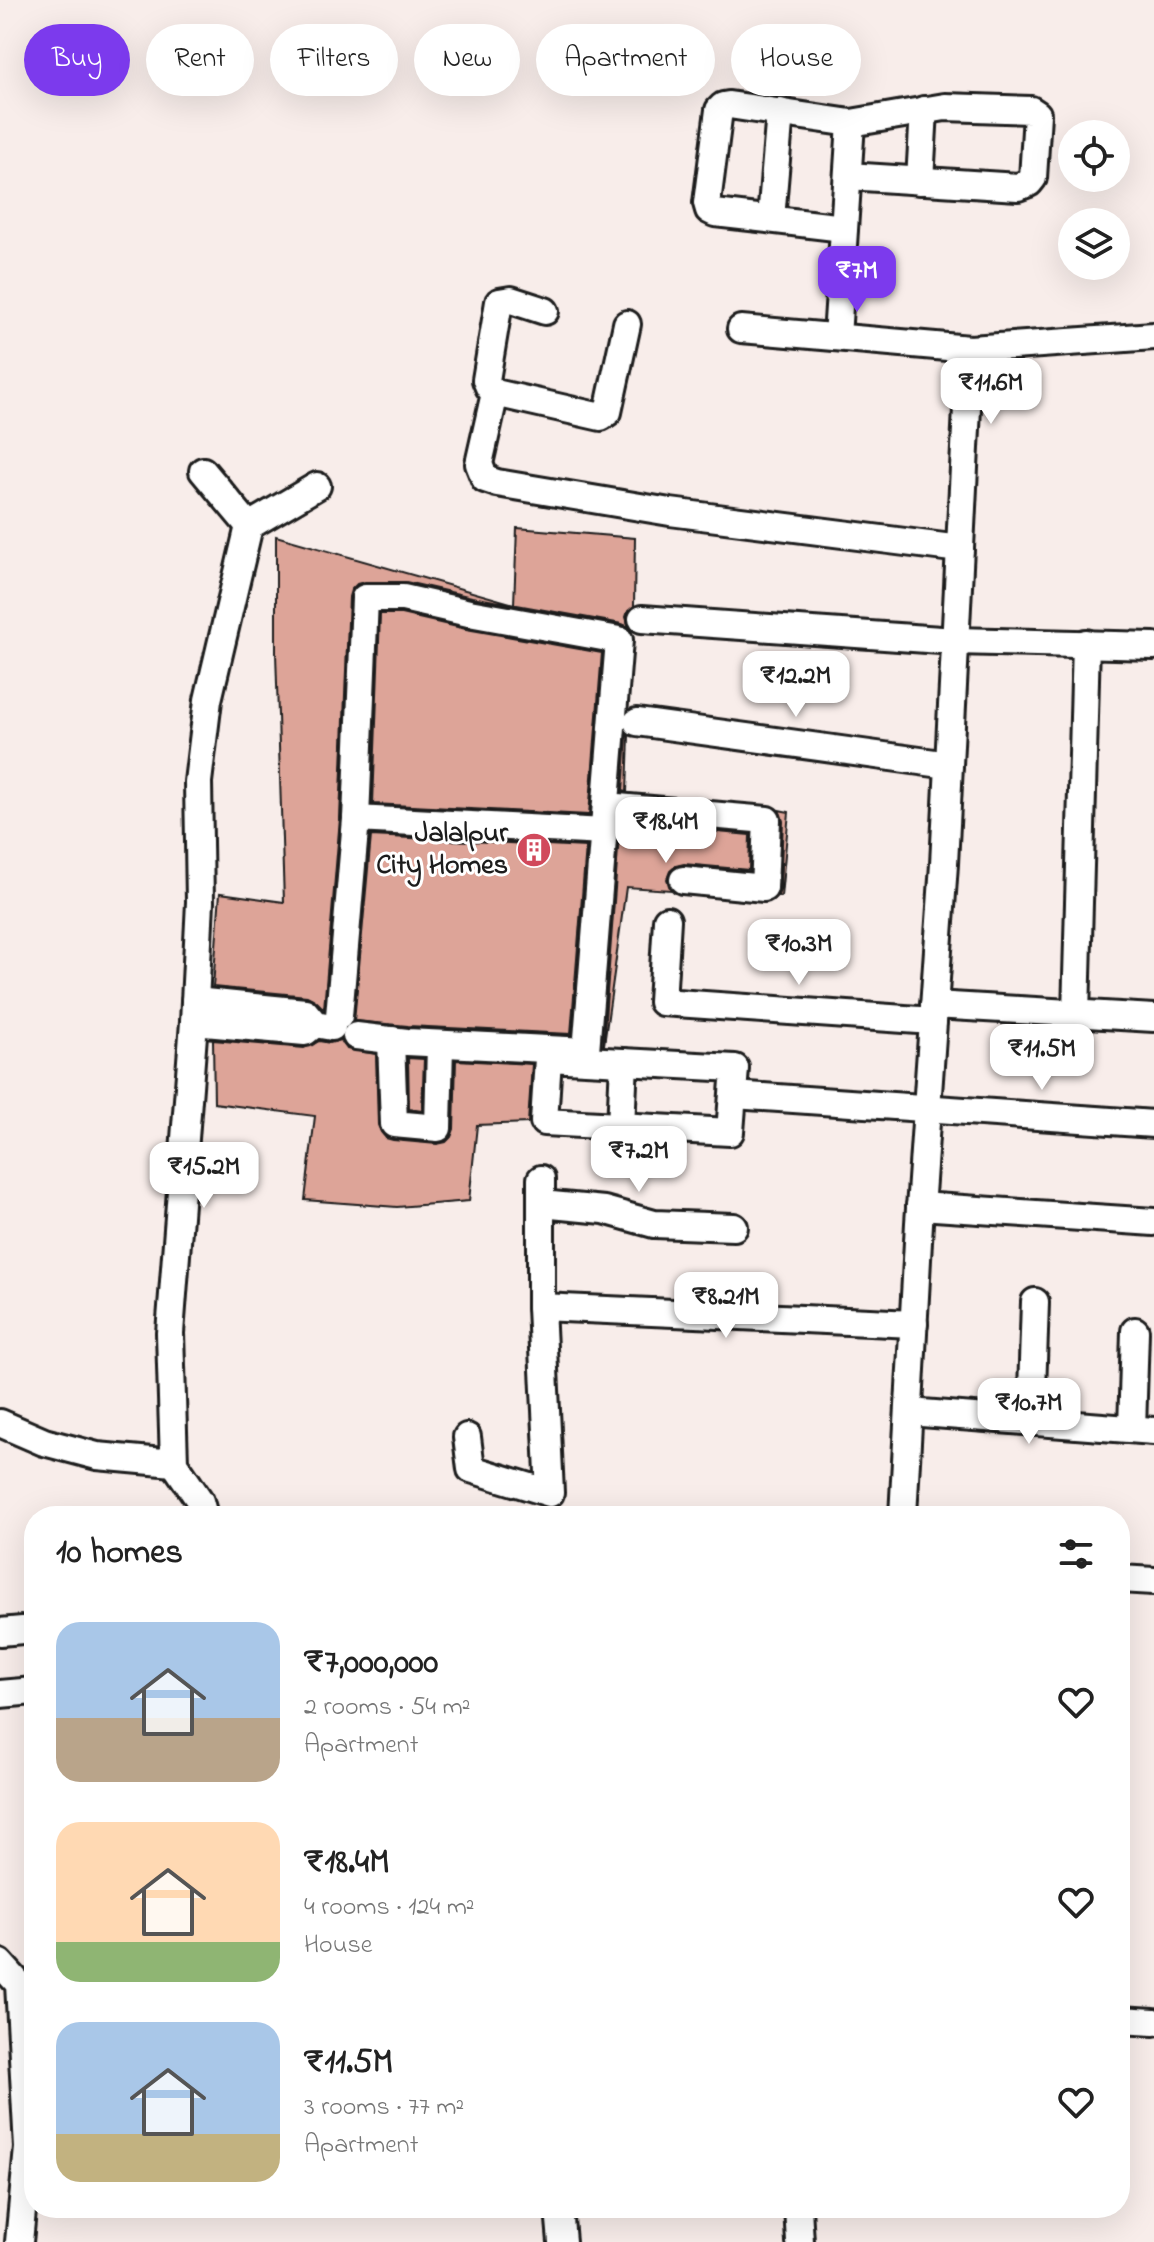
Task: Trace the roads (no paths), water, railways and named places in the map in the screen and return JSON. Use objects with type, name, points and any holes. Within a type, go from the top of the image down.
[{"type":"street","points":[[844,228],[709,210],[707,203],[719,110],[729,105],[851,123],[945,107],[1031,110],[1037,114],[1033,178],[1018,187],[848,176]]},
{"type":"street","points":[[920,181],[924,110]]},
{"type":"street","points":[[771,219],[780,112]]},
{"type":"street","points":[[837,337],[851,123]]},
{"type":"street","points":[[545,311],[511,300],[499,302],[486,380],[495,393],[601,417],[608,412],[627,324]]},
{"type":"street","points":[[741,329],[970,349],[1154,336]]},
{"type":"street","points":[[904,1506],[949,765],[970,349]]},
{"type":"street","points":[[495,393],[479,464],[485,479],[670,512],[960,549]]},
{"type":"street","points":[[203,471],[249,526]]},
{"type":"street","points":[[201,1506],[174,1463],[170,1333],[200,902],[198,782],[208,700],[249,526],[317,486]]},
{"type":"street","points":[[194,1012],[305,1032],[335,1026],[391,1040],[586,1051],[619,640],[403,598],[365,598],[356,819],[335,1026]]},
{"type":"street","points":[[642,619],[955,641],[1154,646]]},
{"type":"street","points":[[1076,1014],[1086,643]]},
{"type":"street","points":[[637,722],[949,765]]},
{"type":"street","points":[[356,819],[767,820],[764,888],[683,880]]},
{"type":"street","points":[[667,920],[662,1002],[1154,1018]]},
{"type":"street","points":[[391,1040],[394,1124],[438,1128],[440,1044]]},
{"type":"street","points":[[548,1058],[624,1062],[735,1068],[730,1132],[544,1122],[548,1058]]},
{"type":"street","points":[[621,1126],[624,1062]]},
{"type":"street","points":[[734,1095],[1154,1124]]},
{"type":"street","points":[[467,1437],[471,1469],[550,1493],[541,1307],[541,1191],[654,1224],[734,1227]]},
{"type":"street","points":[[920,1206],[1154,1222]]},
{"type":"street","points":[[1031,1421],[1035,1302]]},
{"type":"street","points":[[541,1307],[914,1324]]},
{"type":"street","points":[[909,1412],[1143,1430],[1135,1331]]},
{"type":"street","points":[[0,1423],[44,1442],[97,1456],[174,1463]]},
{"type":"street","points":[[1130,1580],[1154,1581]]},
{"type":"street","points":[[0,1632],[24,1630]]},
{"type":"street","points":[[0,1694],[24,1692]]},
{"type":"street","points":[[0,1963],[19,1984],[24,2052]]},
{"type":"street","points":[[1130,2021],[1154,2022]]},
{"type":"street","points":[[19,2242],[24,2203]]},
{"type":"street","points":[[560,2218],[562,2242]]},
{"type":"street","points":[[799,2218],[800,2242]]},
{"type":"place","name":"Jalalpur City Homes","points":[[534,850]]}]
